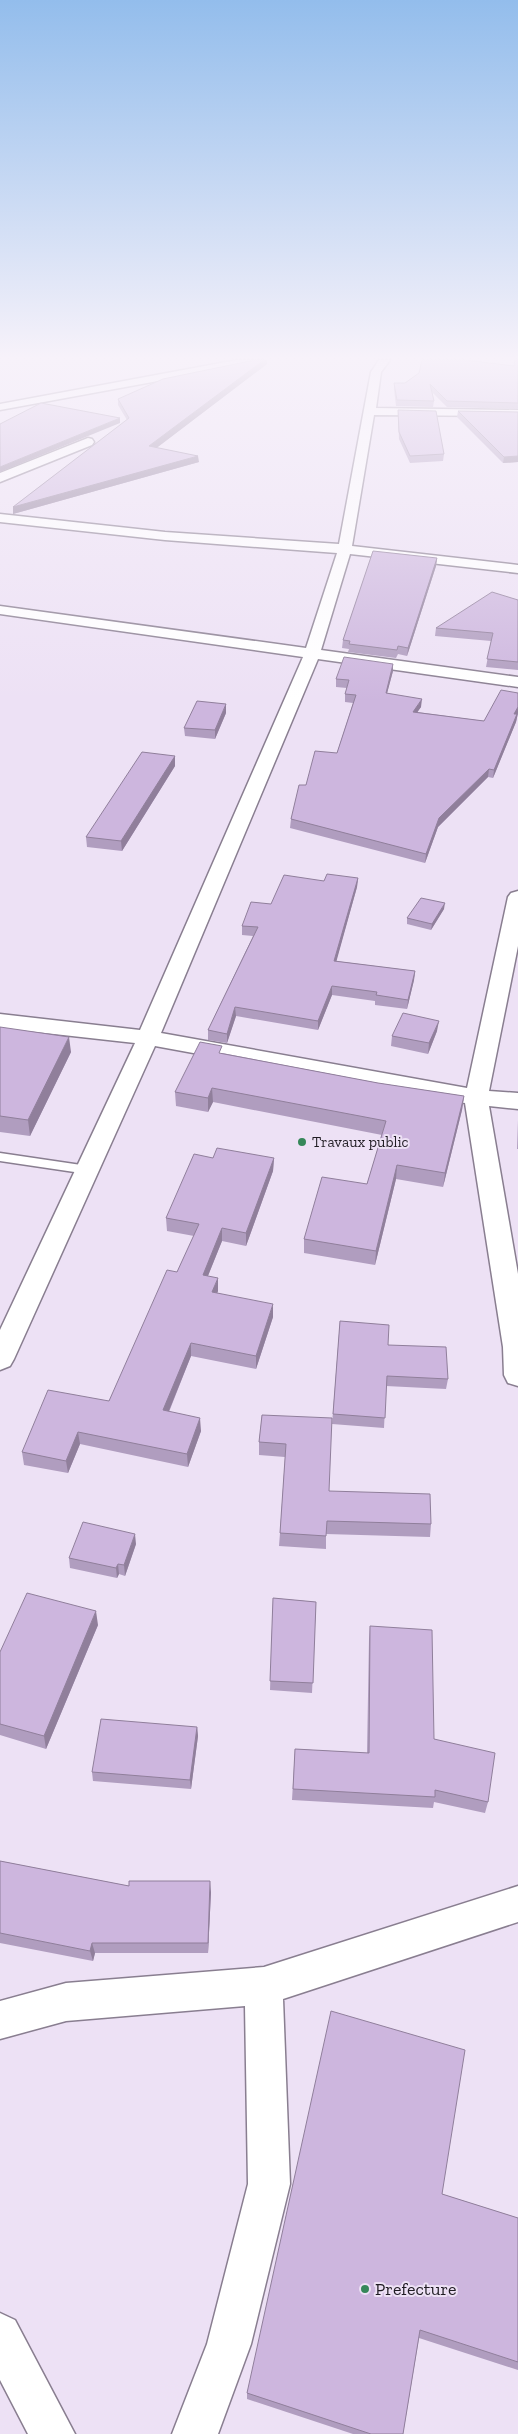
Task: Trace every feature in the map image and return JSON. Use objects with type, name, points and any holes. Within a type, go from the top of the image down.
[{"type":"street","points":[[2,1351],[148,1038],[312,654],[345,549],[359,474]]},
{"type":"street","points":[[0,518],[165,536],[345,549],[518,569]]},
{"type":"street","points":[[0,610],[518,682]]},
{"type":"street","points":[[518,897],[476,1096],[517,1347],[518,1374]]},
{"type":"street","points":[[0,1021],[148,1038],[476,1096],[518,1101]]},
{"type":"street","points":[[0,2020],[66,2002],[264,1986],[518,1904]]},
{"type":"street","points":[[195,2434],[228,2344],[269,2184],[264,1986]]},
{"type":"street","points":[[0,2334],[52,2434]]},
{"type":"lane","points":[[0,1157],[88,1170]]},
{"type":"building","points":[[57,474],[134,474],[13,507]]},
{"type":"building","points":[[373,551],[437,558],[408,648],[398,646],[397,650],[349,644],[350,641],[343,640]]},
{"type":"building","points":[[492,592],[518,600],[518,662],[487,659],[493,633],[436,628]]},
{"type":"building","points":[[344,657],[393,664],[386,693],[422,699],[413,712],[484,721],[501,690],[518,693],[518,707],[514,714],[517,714],[494,770],[489,769],[439,818],[426,854],[291,819],[299,785],[306,785],[315,751],[337,753],[356,695],[345,694],[349,680],[336,679]]},
{"type":"building","points":[[197,701],[226,704],[215,730],[184,728]]},
{"type":"building","points":[[142,752],[175,756],[121,841],[86,837]]},
{"type":"building","points":[[327,874],[358,878],[334,961],[415,971],[408,1000],[376,995],[377,992],[332,986],[318,1021],[235,1007],[227,1034],[208,1030],[258,927],[242,926],[251,902],[271,904],[284,875],[324,881]]},
{"type":"building","points":[[421,898],[445,903],[432,924],[407,918]]},
{"type":"building","points":[[403,1013],[439,1021],[429,1043],[392,1036]]},
{"type":"building","points":[[0,1027],[69,1037],[28,1120],[0,1116]]},
{"type":"building","points":[[200,1042],[222,1046],[219,1053],[378,1083],[464,1096],[445,1173],[397,1165],[376,1251],[304,1239],[322,1177],[367,1184],[386,1121],[212,1088],[208,1098],[175,1092]]},
{"type":"building","points":[[217,1148],[274,1158],[246,1233],[222,1228],[203,1275],[218,1278],[212,1292],[273,1304],[256,1356],[191,1343],[163,1410],[200,1418],[187,1454],[78,1432],[66,1461],[22,1452],[48,1390],[109,1401],[167,1270],[177,1272],[199,1224],[166,1218],[194,1154],[213,1158]]},
{"type":"building","points":[[340,1321],[389,1325],[388,1345],[446,1347],[448,1379],[387,1376],[385,1418],[333,1414]]},
{"type":"building","points":[[262,1415],[332,1418],[329,1491],[430,1494],[431,1524],[327,1521],[326,1536],[280,1533],[286,1444],[259,1442]]},
{"type":"building","points":[[83,1522],[135,1534],[124,1565],[118,1564],[116,1568],[69,1558]]},
{"type":"building","points":[[27,1593],[96,1611],[44,1736],[0,1724],[0,1652]]},
{"type":"building","points":[[273,1598],[316,1602],[313,1683],[270,1681]]},
{"type":"building","points":[[370,1626],[432,1630],[434,1739],[495,1753],[488,1802],[435,1790],[435,1797],[293,1789],[295,1749],[369,1753]]},
{"type":"building","points":[[101,1719],[197,1727],[190,1780],[92,1772]]},
{"type":"building","points":[[0,1861],[129,1886],[129,1881],[210,1881],[208,1943],[92,1943],[90,1951],[0,1933]]},
{"type":"building","points":[[331,2011],[465,2050],[442,2194],[518,2218],[518,2362],[420,2330],[403,2434],[371,2434],[247,2393]]},
{"type":"place","name":"Travaux public","points":[[302,1142]]},
{"type":"place","name":"Prefecture","points":[[365,2289]]}]
